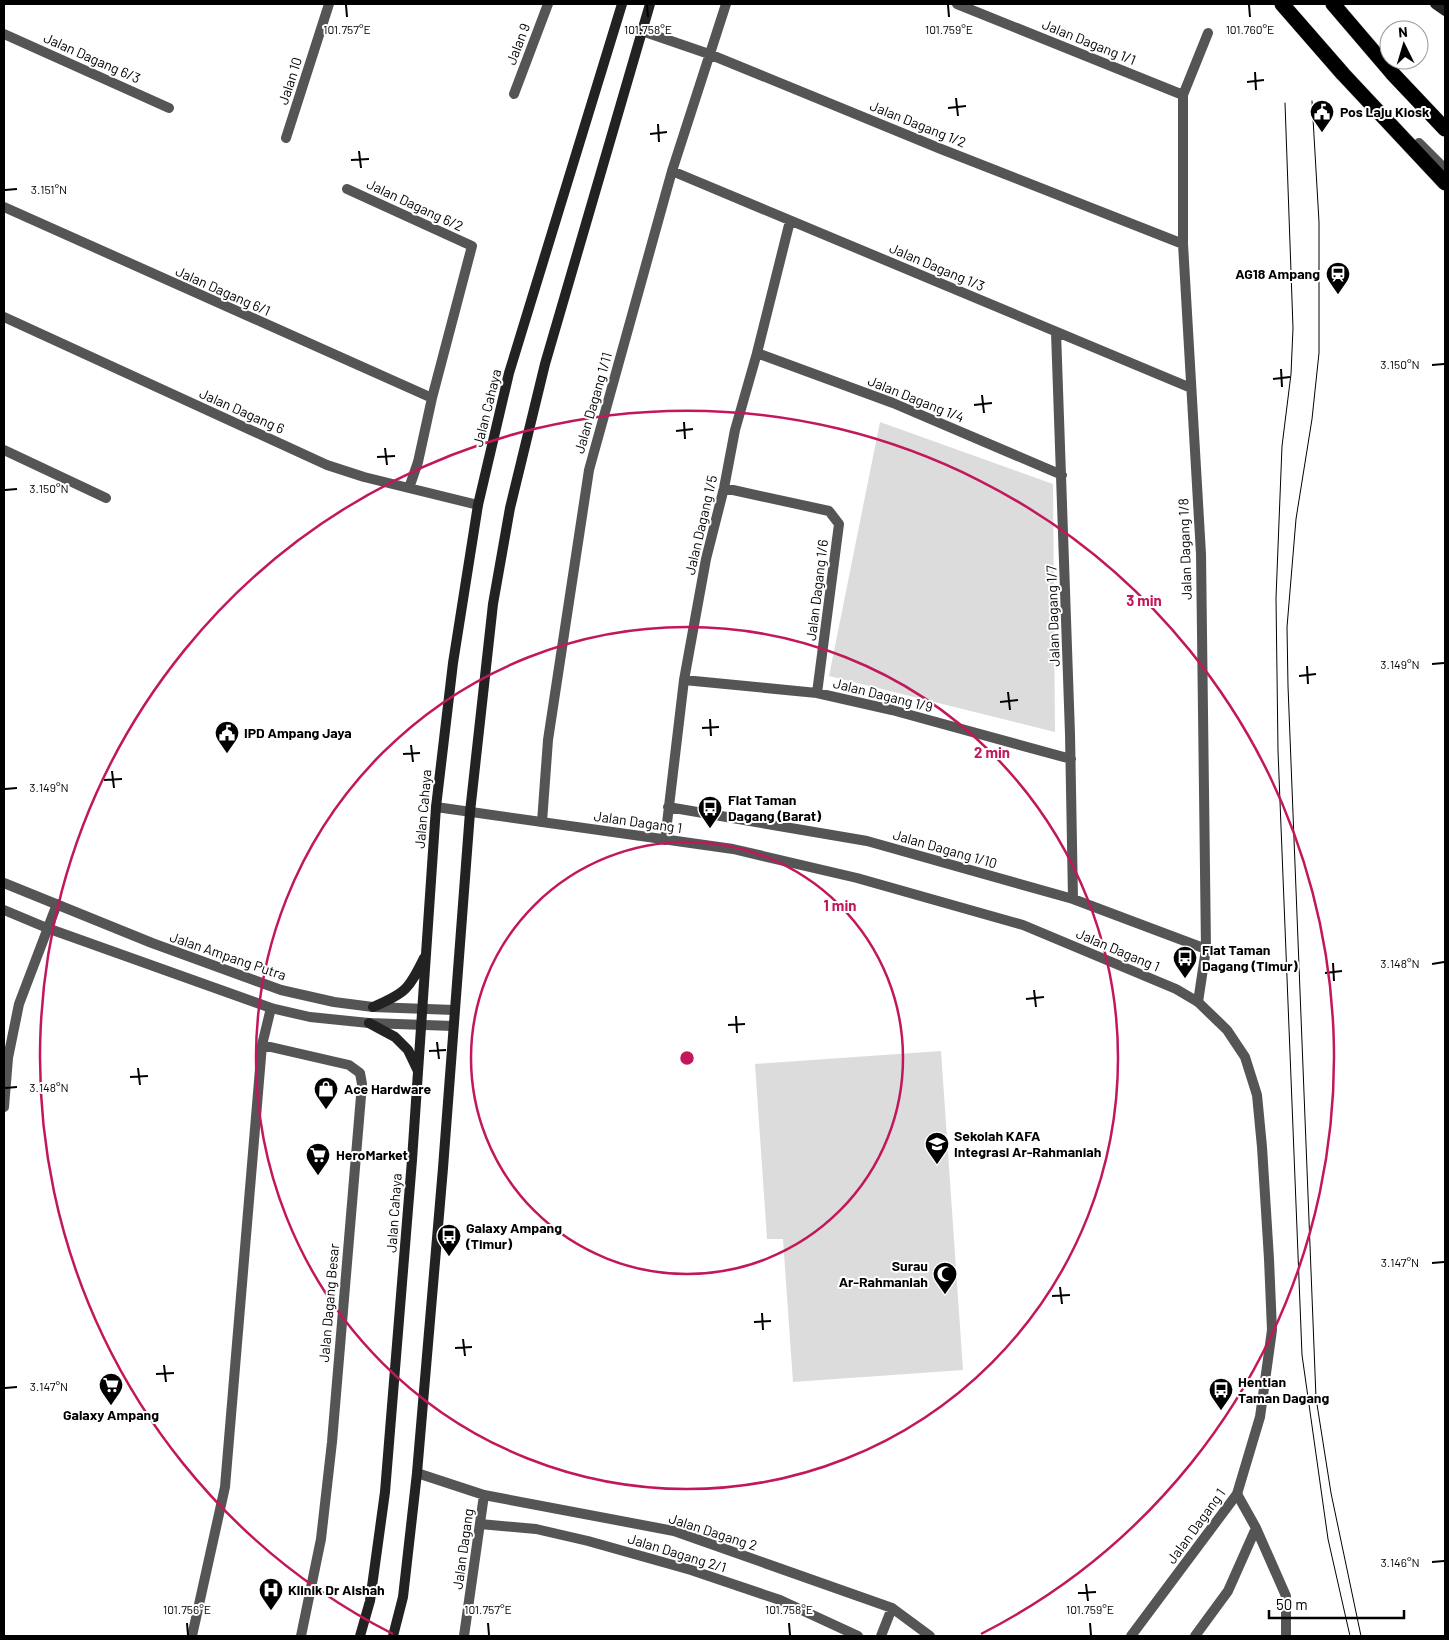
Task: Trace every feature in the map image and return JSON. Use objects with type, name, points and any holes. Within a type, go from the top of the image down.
[{"type":"highway","points":[[1282,4],[1343,74],[1445,183]]},
{"type":"highway","points":[[1333,4],[1392,73],[1445,129]]},
{"type":"main road","name":"Jalan Cahaya","points":[[360,1636],[370,1602],[386,1492],[423,1008],[436,807],[453,663],[478,505],[509,373],[622,4]]},
{"type":"main road","points":[[393,1636],[403,1597],[417,1472],[443,1168],[470,812],[494,604],[510,508],[545,364],[650,4]]},
{"type":"main road","points":[[1435,4],[1445,11]]},
{"type":"main road","points":[[374,1007],[398,996],[413,981],[426,952]]},
{"type":"main road","points":[[369,1023],[395,1037],[408,1050],[418,1072]]},
{"type":"street","name":"Jalan 10","points":[[286,138],[329,4]]},
{"type":"street","name":"Jalan 9","points":[[514,94],[548,4]]},
{"type":"street","name":"Jalan Dagang 1/11","points":[[542,822],[548,740],[589,470],[672,171],[726,4]]},
{"type":"street","name":"Jalan Dagang 1/1","points":[[957,4],[1182,95]]},
{"type":"street","name":"Jalan Dagang 1/2","points":[[642,31],[709,54],[1183,244]]},
{"type":"street","points":[[1182,95],[1208,33]]},
{"type":"street","name":"Jalan Dagang 6/3","points":[[4,34],[169,108]]},
{"type":"street","name":"Jalan Dagang 1/8","points":[[1182,95],[1183,244],[1201,554],[1206,949],[1198,1002]]},
{"type":"street","points":[[1419,143],[1445,169]]},
{"type":"street","name":"Jalan Dagang 1/3","points":[[672,171],[1191,388]]},
{"type":"street","name":"Jalan Dagang 6/2","points":[[347,189],[472,246],[432,398]]},
{"type":"street","name":"Jalan Dagang 6/1","points":[[4,207],[432,398]]},
{"type":"street","name":"Jalan Dagang 1/5","points":[[664,840],[684,680],[706,559],[724,488],[735,430],[757,353],[790,221]]},
{"type":"street","name":"Jalan Dagang 6","points":[[4,318],[327,465],[364,477],[478,505]]},
{"type":"street","name":"Jalan Dagang 1/7","points":[[1056,332],[1071,759],[1073,899]]},
{"type":"street","name":"Jalan Dagang 1/4","points":[[757,353],[893,403],[1062,475]]},
{"type":"street","points":[[409,488],[418,462],[432,398]]},
{"type":"street","points":[[4,450],[106,498]]},
{"type":"street","name":"Jalan Dagang 1/6","points":[[724,488],[829,511],[839,524],[817,693]]},
{"type":"street","name":"Jalan Dagang 1/9","points":[[684,680],[817,693],[892,710],[1071,759]]},
{"type":"street","name":"Jalan Dagang 1","points":[[436,807],[733,849],[857,878],[1023,925],[1176,989],[1198,1002],[1227,1030],[1245,1057],[1257,1095],[1262,1147],[1272,1330],[1260,1417],[1237,1494],[1131,1636]]},
{"type":"street","name":"Jalan Dagang 1/10","points":[[668,807],[867,841],[1073,899],[1206,949]]},
{"type":"street","name":"Jalan Ampang Putra","points":[[4,883],[152,943],[281,990],[334,1002],[374,1007],[454,1010]]},
{"type":"street","points":[[4,1107],[8,1058],[19,1004],[57,904]]},
{"type":"street","points":[[4,910],[47,928],[271,1008],[310,1017],[369,1023],[453,1026]]},
{"type":"street","points":[[192,1636],[225,1487],[262,1045],[271,1008]]},
{"type":"street","name":"Jalan Dagang Besar","points":[[262,1045],[348,1066],[360,1073],[362,1084],[332,1442],[321,1539],[301,1636]]},
{"type":"street","name":"Jalan Dagang 2","points":[[417,1472],[484,1495],[674,1532],[892,1608],[930,1636]]},
{"type":"street","points":[[1237,1494],[1256,1528],[1286,1596],[1286,1636]]},
{"type":"street","name":"Jalan Dagang","points":[[464,1636],[484,1495]]},
{"type":"street","name":"Jalan Dagang 2/1","points":[[480,1524],[536,1529],[588,1541],[691,1570],[780,1600],[858,1636]]},
{"type":"street","points":[[1195,1636],[1228,1591],[1256,1528]]},
{"type":"street","points":[[881,1636],[892,1608]]},
{"type":"shaded area","points":[[880,422],[1053,484],[1055,732],[829,676]]},
{"type":"shaded area","points":[[941,1051],[963,1370],[793,1382],[783,1239],[767,1239],[755,1064]]},
{"type":"tram line","points":[[1312,101],[1319,222],[1319,353],[1312,419],[1296,519],[1287,627],[1288,686],[1316,1398],[1331,1493],[1361,1636]]},
{"type":"tram line","points":[[1285,103],[1293,328],[1291,374],[1282,446],[1276,598],[1278,751],[1302,1355],[1328,1539],[1350,1636]]},
{"type":"place","name":"Pos Laju Kiosk","points":[[1322,133]]},
{"type":"place","name":"AG18 Ampang","points":[[1338,295]]},
{"type":"place","name":"IPD Ampang Jaya","points":[[227,754]]},
{"type":"place","name":"Flat Taman Dagang (Barat)","points":[[710,829]]},
{"type":"place","name":"Flat Taman Dagang (Timur)","points":[[1185,979]]},
{"type":"place","name":"Ace Hardware","points":[[326,1110]]},
{"type":"place","name":"Sekolah KAFA Integrasi Ar-Rahmaniah","points":[[937,1165]]},
{"type":"place","name":"HeroMarket","points":[[318,1176]]},
{"type":"place","name":"Galaxy Ampang (Timur)","points":[[449,1257]]},
{"type":"place","name":"Surau Ar-Rahmaniah","points":[[945,1295]]},
{"type":"place","name":"Galaxy Ampang","points":[[111,1406]]},
{"type":"place","name":"Hentian Taman Dagang","points":[[1221,1411]]},
{"type":"place","name":"Klinik Dr Aishah","points":[[271,1611]]}]
